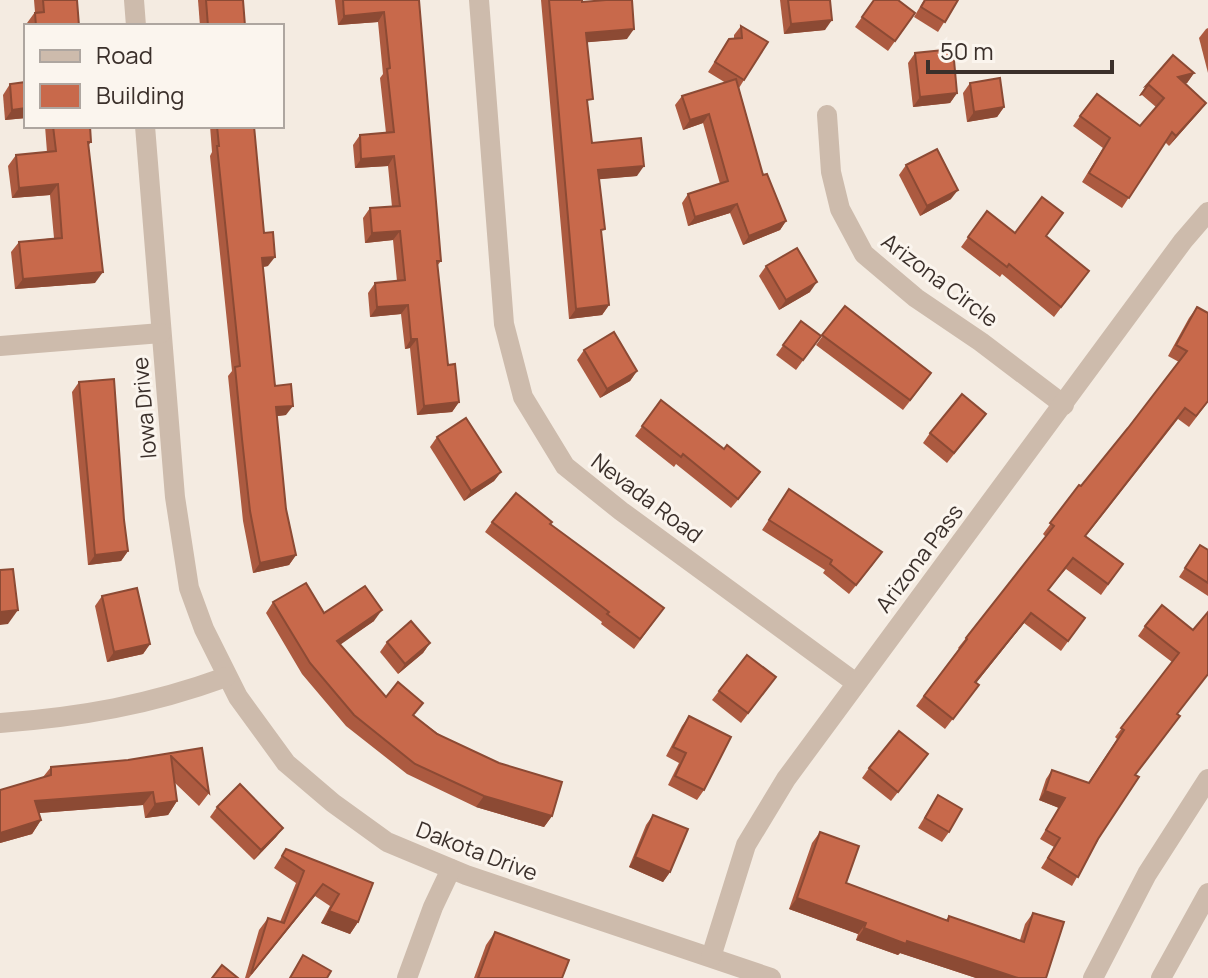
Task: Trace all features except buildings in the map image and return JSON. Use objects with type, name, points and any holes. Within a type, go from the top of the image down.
[{"type":"street","points":[[134,0],[136,24]]},
{"type":"street","name":"Nevada Road","points":[[479,0],[504,324],[523,397],[565,466],[621,511],[856,683]]},
{"type":"street","name":"Arizona Circle","points":[[827,115],[831,172],[840,209],[864,254],[916,298],[981,342],[1064,405]]},
{"type":"street","name":"Iowa Drive","points":[[145,128],[175,497],[189,588],[226,677]]},
{"type":"street","name":"Arizona Pass","points":[[711,957],[746,845],[786,779],[1183,241],[1208,212]]},
{"type":"street","points":[[0,346],[161,333]]},
{"type":"street","points":[[0,723],[116,710],[188,691],[226,677]]},
{"type":"street","name":"Dakota Drive","points":[[226,677],[286,763],[333,803],[387,842],[451,869],[771,978]]},
{"type":"street","points":[[1093,978],[1147,874],[1208,779]]},
{"type":"street","points":[[407,978],[433,907],[451,869]]},
{"type":"street","points":[[1161,978],[1208,893]]}]
